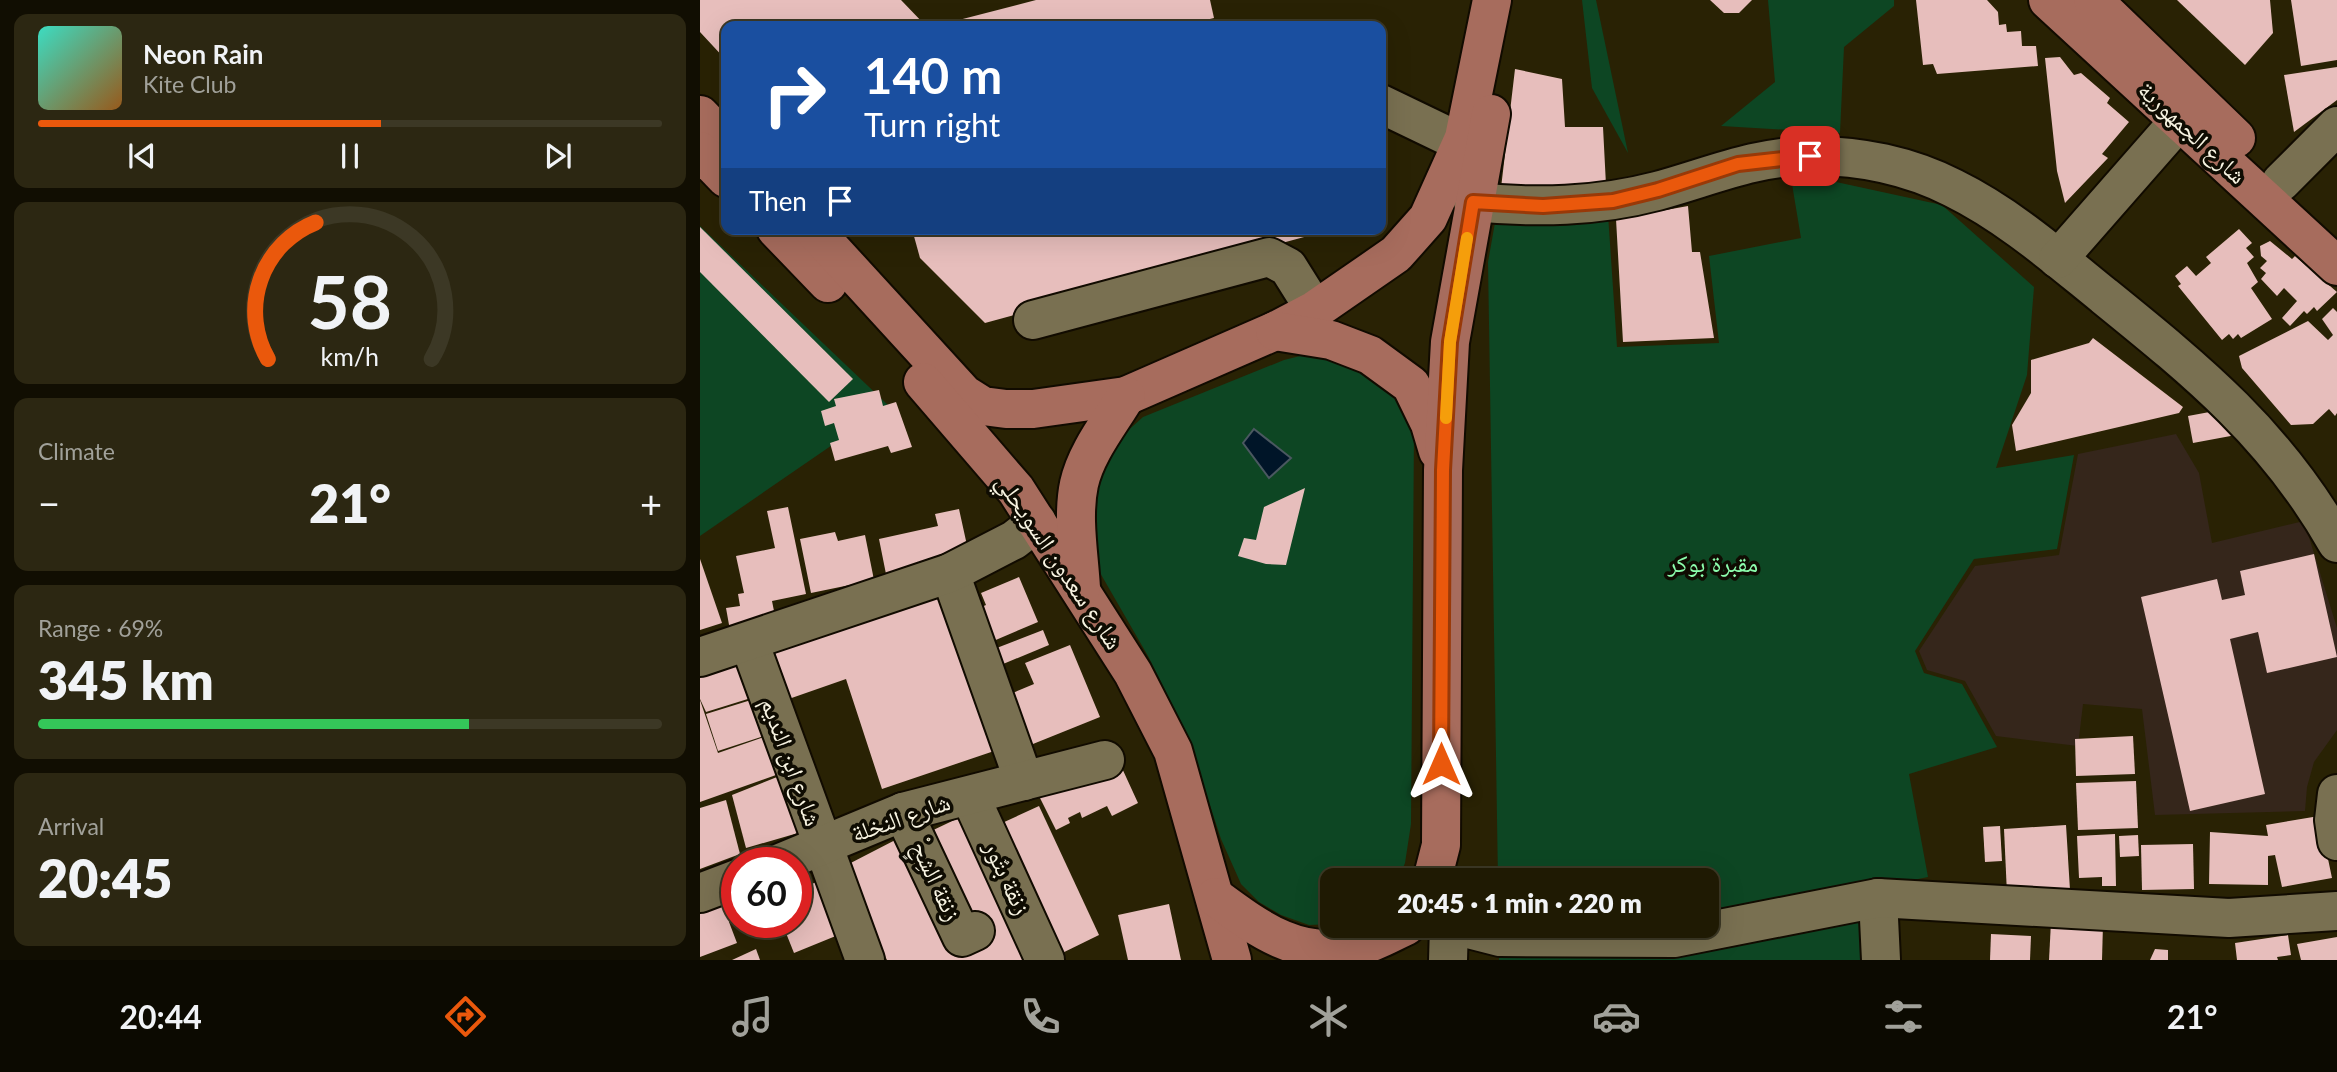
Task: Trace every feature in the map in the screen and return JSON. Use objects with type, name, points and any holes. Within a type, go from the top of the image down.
[{"type":"main road","points":[[818,235],[964,394],[983,405],[1033,410],[1126,396],[1275,331],[1315,310],[1396,254],[1428,218],[1462,143],[1492,0]]},
{"type":"main road","points":[[1439,868],[1443,470],[1450,342],[1473,202],[1514,0]]},
{"type":"main road","name":"شارع الجمهورية","points":[[2048,0],[2337,266]]},
{"type":"main road","name":"شارع الجمهورية","points":[[2092,0],[2337,233]]},
{"type":"main road","points":[[700,115],[721,137]]},
{"type":"main road","points":[[700,152],[721,173]]},
{"type":"main road","name":"شارع سعدون السويحلي","points":[[782,235],[919,377],[1016,490],[1082,590],[1133,673],[1173,751],[1216,897],[1231,960]]},
{"type":"main road","points":[[1275,331],[1331,340],[1370,355],[1411,385],[1430,424],[1443,470]]},
{"type":"main road","points":[[1082,590],[1076,512],[1080,482],[1093,450],[1126,396]]},
{"type":"main road","points":[[1216,897],[1266,935],[1305,950],[1360,946],[1378,938]]},
{"type":"main road","points":[[1389,960],[1400,938]]},
{"type":"street","points":[[1386,106],[1462,143]]},
{"type":"street","points":[[2058,259],[2179,121]]},
{"type":"street","points":[[2281,182],[2337,126]]},
{"type":"street","points":[[1473,202],[1520,207],[1590,204],[1658,190],[1738,164],[1773,158],[1846,157],[1882,163],[1952,187],[1983,204],[2058,259],[2198,373],[2262,435],[2316,506],[2337,543]]},
{"type":"street","points":[[1033,320],[1269,257],[1288,267],[1315,310]]},
{"type":"street","points":[[700,657],[950,573],[1014,540],[1037,522]]},
{"type":"street","points":[[950,573],[1024,781]]},
{"type":"street","name":"شارع ابن النديم","points":[[749,642],[864,960]]},
{"type":"street","name":"شارع النخلة","points":[[812,851],[904,812],[1105,760]]},
{"type":"street","points":[[2337,794],[2334,820],[2337,841]]},
{"type":"street","name":"زنقة بتٌور","points":[[970,796],[1045,960]]},
{"type":"street","name":"ْزنقة الشِحٍ","points":[[904,812],[962,937],[975,930]]},
{"type":"street","points":[[700,892],[721,885]]},
{"type":"street","points":[[1878,898],[1881,960]]},
{"type":"street","points":[[1719,929],[1878,898],[2229,918],[2337,911]]},
{"type":"street","points":[[1448,960],[1449,938]]},
{"type":"shaded area","points":[[2176,434],[2199,473],[2212,543],[2304,521],[2337,628],[2337,730],[2314,762],[2307,787],[2305,811],[2155,815],[2142,709],[2083,704],[2078,746],[1996,736],[1965,681],[1927,670],[1919,651],[1975,566],[2059,555],[2078,454]]},
{"type":"green space","points":[[1582,0],[1596,0],[1628,153],[1592,88]]},
{"type":"green space","points":[[1768,0],[1894,0],[1894,6],[1844,47],[1840,133],[1721,126],[1775,82]]},
{"type":"green space","name":"مقبرة بوكر","points":[[1827,180],[1942,205],[2034,287],[2027,375],[1996,468],[2074,455],[2057,549],[1974,559],[1915,651],[1924,673],[1962,684],[1997,747],[1909,774],[1928,877],[1719,919],[1719,868],[1498,868],[1488,262],[1496,217],[1608,214],[1617,347],[1719,343],[1709,256],[1801,238],[1792,184]]},
{"type":"green space","points":[[700,226],[889,406],[700,536]]},
{"type":"green space","points":[[1316,352],[1340,356],[1394,390],[1414,431],[1411,824],[1405,863],[1403,868],[1320,868],[1320,925],[1309,925],[1281,915],[1259,902],[1241,884],[1221,839],[1186,732],[1148,656],[1099,571],[1092,542],[1096,484],[1107,456],[1123,435],[1143,417],[1284,360]]},
{"type":"green space","points":[[1859,910],[1861,960],[1499,960],[1499,946],[1579,938],[1719,938],[1719,924]]},
{"type":"water","points":[[1254,429],[1291,458],[1269,478],[1243,443]]},
{"type":"building","points":[[700,0],[901,0],[921,21],[721,21],[721,55],[700,32]]},
{"type":"building","points":[[1036,0],[1210,0],[1214,18],[1202,21],[955,21]]},
{"type":"building","points":[[1710,0],[1752,0],[1739,13],[1724,13]]},
{"type":"building","points":[[1916,0],[1987,0],[1998,12],[1999,25],[2006,24],[2007,32],[2021,31],[2022,46],[2036,46],[2038,66],[1937,74],[1933,64],[1923,65]]},
{"type":"building","points":[[2177,0],[2270,0],[2273,33],[2245,65]]},
{"type":"building","points":[[2291,0],[2337,0],[2337,60],[2301,66]]},
{"type":"building","points":[[2060,57],[2074,75],[2081,73],[2110,98],[2107,103],[2129,122],[2102,154],[2108,158],[2065,203],[2057,171],[2045,58]]},
{"type":"building","points":[[2337,67],[2337,100],[2294,132],[2284,75]]},
{"type":"building","points":[[1515,69],[1562,79],[1565,127],[1603,127],[1606,185],[1501,188]]},
{"type":"building","points":[[1688,206],[1692,252],[1700,252],[1714,338],[1623,342],[1616,219]]},
{"type":"building","points":[[700,227],[853,379],[829,402],[700,272]]},
{"type":"building","points":[[2239,229],[2252,243],[2246,248],[2254,257],[2247,263],[2258,282],[2251,288],[2272,319],[2241,338],[2238,334],[2233,339],[2229,334],[2222,340],[2178,286],[2181,284],[2175,276],[2187,266],[2196,276],[2211,263],[2206,257]]},
{"type":"building","points":[[914,235],[1311,235],[985,323],[920,258]]},
{"type":"building","points":[[2270,241],[2292,259],[2295,256],[2337,292],[2317,311],[2314,307],[2307,314],[2304,311],[2290,326],[2282,318],[2297,301],[2284,288],[2277,296],[2261,279],[2266,273],[2260,268],[2267,261],[2261,256],[2260,246]]},
{"type":"building","points":[[2333,308],[2337,312],[2337,413],[2335,416],[2329,409],[2313,424],[2291,425],[2242,368],[2239,356],[2308,321],[2328,340],[2333,335],[2322,319]]},
{"type":"building","points":[[2093,338],[2183,407],[2179,413],[2016,451],[2012,425],[2031,393],[2031,360],[2089,343]]},
{"type":"building","points":[[879,390],[883,406],[896,402],[912,447],[891,453],[888,446],[835,461],[830,443],[839,440],[834,423],[825,426],[821,411],[836,406],[834,399]]},
{"type":"building","points":[[2231,408],[2236,435],[2193,443],[2188,416]]},
{"type":"building","points":[[1305,488],[1286,565],[1266,564],[1238,556],[1244,538],[1256,540],[1264,507]]},
{"type":"building","points":[[788,507],[806,594],[772,601],[775,616],[731,636],[726,608],[740,606],[738,594],[744,593],[736,556],[775,548],[767,511]]},
{"type":"building","points":[[959,509],[970,559],[886,574],[879,539],[938,526],[935,514]]},
{"type":"building","points":[[835,532],[838,541],[865,535],[874,580],[811,593],[800,539]]},
{"type":"building","points":[[2314,554],[2337,657],[2267,673],[2258,632],[2230,639],[2265,794],[2190,811],[2141,597],[2217,579],[2222,600],[2245,595],[2240,571]]},
{"type":"building","points":[[700,559],[722,623],[700,630]]},
{"type":"building","points":[[1019,577],[1038,622],[984,645],[970,612],[986,605],[981,593]]},
{"type":"building","points":[[942,587],[1003,748],[882,789],[846,679],[783,701],[765,652]]},
{"type":"building","points":[[1043,630],[1049,645],[996,667],[989,651]]},
{"type":"building","points":[[1070,645],[1100,717],[1028,746],[1008,695],[1034,684],[1025,663]]},
{"type":"building","points":[[740,659],[751,698],[706,712],[700,699],[700,672]]},
{"type":"building","points":[[700,700],[718,753],[764,737],[776,775],[700,802]]},
{"type":"building","points":[[751,700],[764,736],[718,751],[706,714]]},
{"type":"building","points":[[2133,736],[2135,774],[2076,776],[2075,739]]},
{"type":"building","points":[[1121,766],[1138,803],[1112,816],[1107,806],[1082,818],[1080,812],[1068,818],[1070,823],[1056,830],[1039,796]]},
{"type":"building","points":[[777,777],[798,833],[746,847],[732,795]]},
{"type":"building","points":[[2136,781],[2138,828],[2078,830],[2076,783]]},
{"type":"building","points":[[726,800],[738,847],[721,847],[721,861],[700,869],[700,808]]},
{"type":"building","points":[[1039,806],[1099,935],[1050,959],[989,829]]},
{"type":"building","points":[[967,814],[1042,960],[887,960],[841,868],[903,836],[927,833]]},
{"type":"building","points":[[2319,816],[2332,878],[2282,887],[2275,855],[2268,856],[2268,885],[2209,884],[2210,832],[2268,836],[2266,825]]},
{"type":"building","points":[[2066,825],[2070,890],[2007,894],[2004,829]]},
{"type":"building","points":[[2000,826],[2002,861],[1985,862],[1983,827]]},
{"type":"building","points":[[2115,834],[2116,886],[2102,886],[2102,877],[2079,878],[2077,836]]},
{"type":"building","points":[[2138,835],[2139,856],[2120,857],[2119,836]]},
{"type":"building","points":[[2193,844],[2194,889],[2142,890],[2141,845]]},
{"type":"building","points":[[827,878],[848,931],[794,953],[788,938],[812,938],[812,884]]},
{"type":"building","points":[[721,893],[721,938],[735,938],[737,943],[700,957],[700,901]]},
{"type":"building","points":[[1169,904],[1181,960],[1128,960],[1118,915]]},
{"type":"building","points":[[2051,922],[2103,924],[2102,960],[2049,960]]},
{"type":"building","points":[[1991,934],[2031,936],[2030,960],[1990,960]]},
{"type":"building","points":[[2288,935],[2291,955],[2277,957],[2278,960],[2237,960],[2235,943]]},
{"type":"building","points":[[2337,937],[2337,960],[2301,960],[2297,944]]},
{"type":"building","points":[[756,949],[760,960],[732,960]]},
{"type":"building","points":[[2155,949],[2168,950],[2168,960],[2150,960]]},
{"type":"slow traffic","points":[[1446,418],[1450,342],[1467,238]]},
{"type":"route","points":[[1441,764],[1443,470],[1450,342],[1473,202],[1520,207],[1613,201],[1658,190],[1738,164],[1810,156]]}]
